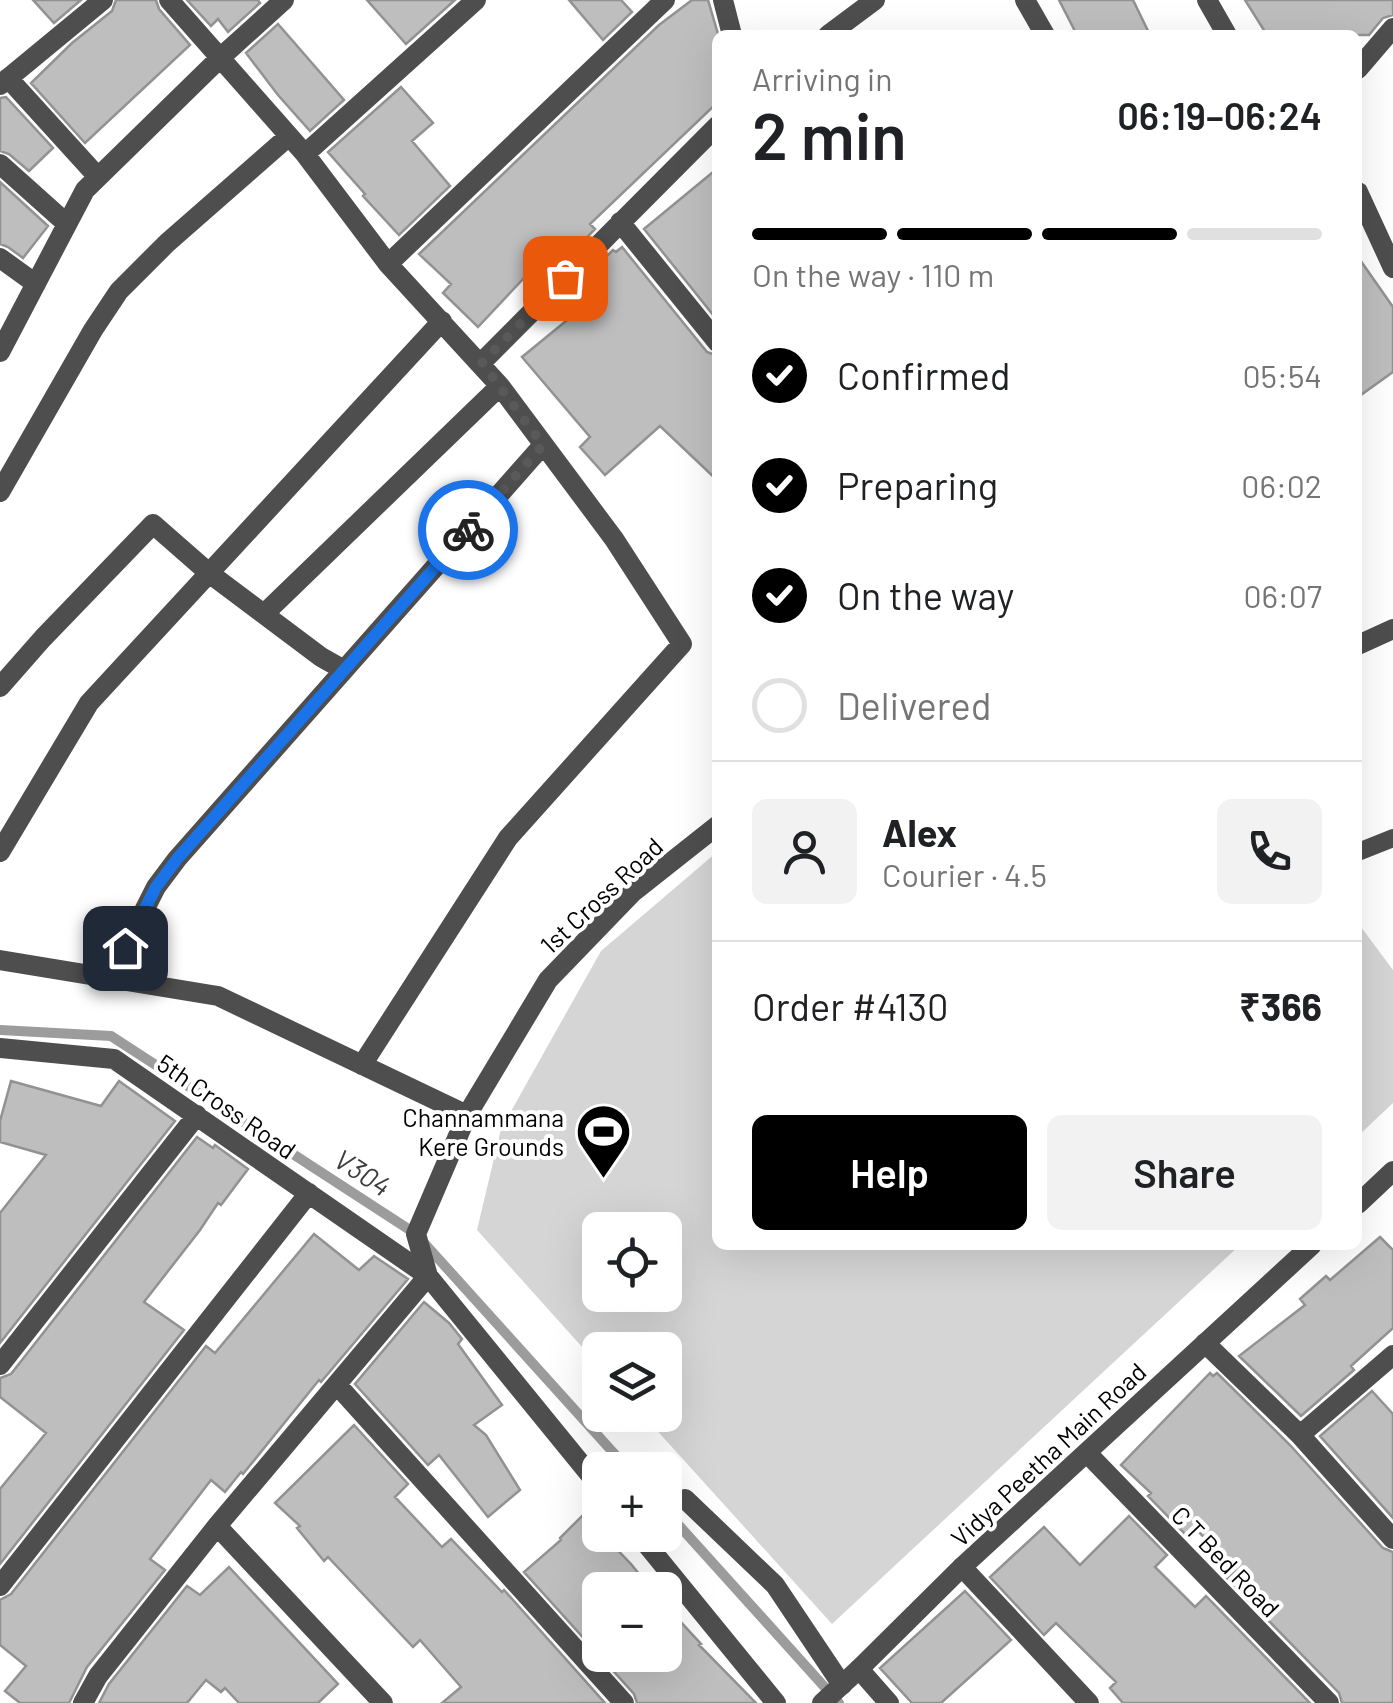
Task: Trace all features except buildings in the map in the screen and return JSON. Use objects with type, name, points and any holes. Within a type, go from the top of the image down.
[{"type":"street","points":[[98,177],[4,82],[103,0]]},
{"type":"street","points":[[169,0],[305,154],[388,264],[482,363],[614,539],[682,644],[508,838],[362,1065]]},
{"type":"street","points":[[0,352],[86,190],[284,0]]},
{"type":"street","points":[[305,154],[476,0]]},
{"type":"street","points":[[388,264],[665,0]]},
{"type":"street","points":[[723,0],[731,30]]},
{"type":"street","points":[[835,30],[875,0]]},
{"type":"street","points":[[1026,0],[1042,30]]},
{"type":"street","points":[[1208,0],[1224,30]]},
{"type":"street","points":[[1362,64],[1393,28]]},
{"type":"street","points":[[482,363],[712,131]]},
{"type":"street","points":[[0,492],[119,290],[289,136]]},
{"type":"street","points":[[0,164],[67,224]]},
{"type":"street","points":[[1362,201],[1393,268]]},
{"type":"street","points":[[620,222],[712,336]]},
{"type":"street","points":[[0,258],[36,284]]},
{"type":"street","points":[[0,852],[89,703],[442,321]]},
{"type":"street","points":[[264,614],[500,386]]},
{"type":"street","points":[[110,978],[156,887],[177,859],[543,445]]},
{"type":"street","points":[[0,687],[153,524],[209,573],[344,670]]},
{"type":"street","points":[[1362,643],[1393,630]]},
{"type":"street","name":"1st Cross Road","points":[[428,1276],[416,1234],[467,1115],[548,980],[632,893],[712,830]]},
{"type":"street","points":[[0,960],[218,996],[467,1115]]},
{"type":"street","name":"5th Cross Road","points":[[0,1048],[114,1059],[428,1276],[582,1465]]},
{"type":"street","points":[[0,1365],[197,1116]]},
{"type":"street","points":[[1362,1200],[1393,1171]]},
{"type":"street","points":[[0,1586],[309,1193]]},
{"type":"street","name":"Vidya Peetha Main Road","points":[[822,1703],[962,1567],[1306,1250]]},
{"type":"street","points":[[83,1703],[98,1676],[216,1526],[428,1276]]},
{"type":"street","points":[[1205,1342],[1300,1435],[1393,1539]]},
{"type":"street","points":[[1300,1435],[1393,1355]]},
{"type":"street","points":[[338,1386],[624,1703]]},
{"type":"street","name":"C T Bed Road","points":[[1087,1453],[1329,1703]]},
{"type":"street","points":[[685,1499],[775,1585],[841,1686]]},
{"type":"street","points":[[216,1526],[382,1703]]},
{"type":"street","points":[[653,1552],[776,1703]]},
{"type":"street","points":[[962,1567],[1089,1703]]},
{"type":"street","points":[[860,1669],[889,1703]]},
{"type":"lane","points":[[1362,850],[1393,838]]},
{"type":"shaded area","name":"Channammana Kere Grounds","points":[[712,856],[712,1250],[1235,1250],[832,1624],[682,1458],[682,1452],[676,1452],[658,1432],[682,1432],[682,1332],[582,1332],[582,1347],[477,1230],[501,1129],[601,951]]},
{"type":"shaded area","points":[[1362,928],[1393,970],[1393,1103],[1362,1132]]},
{"type":"waterway","name":"V304","points":[[0,1030],[111,1036],[416,1234],[613,1452]]},
{"type":"waterway","name":"V304","points":[[682,1529],[839,1703]]},
{"type":"way so far","points":[[468,530],[543,445],[482,363],[565,278]]},
{"type":"place","name":"Channammana Kere Grounds","points":[[603,1180]]},
{"type":"route","points":[[125,948],[156,887],[177,859],[468,530]]}]
